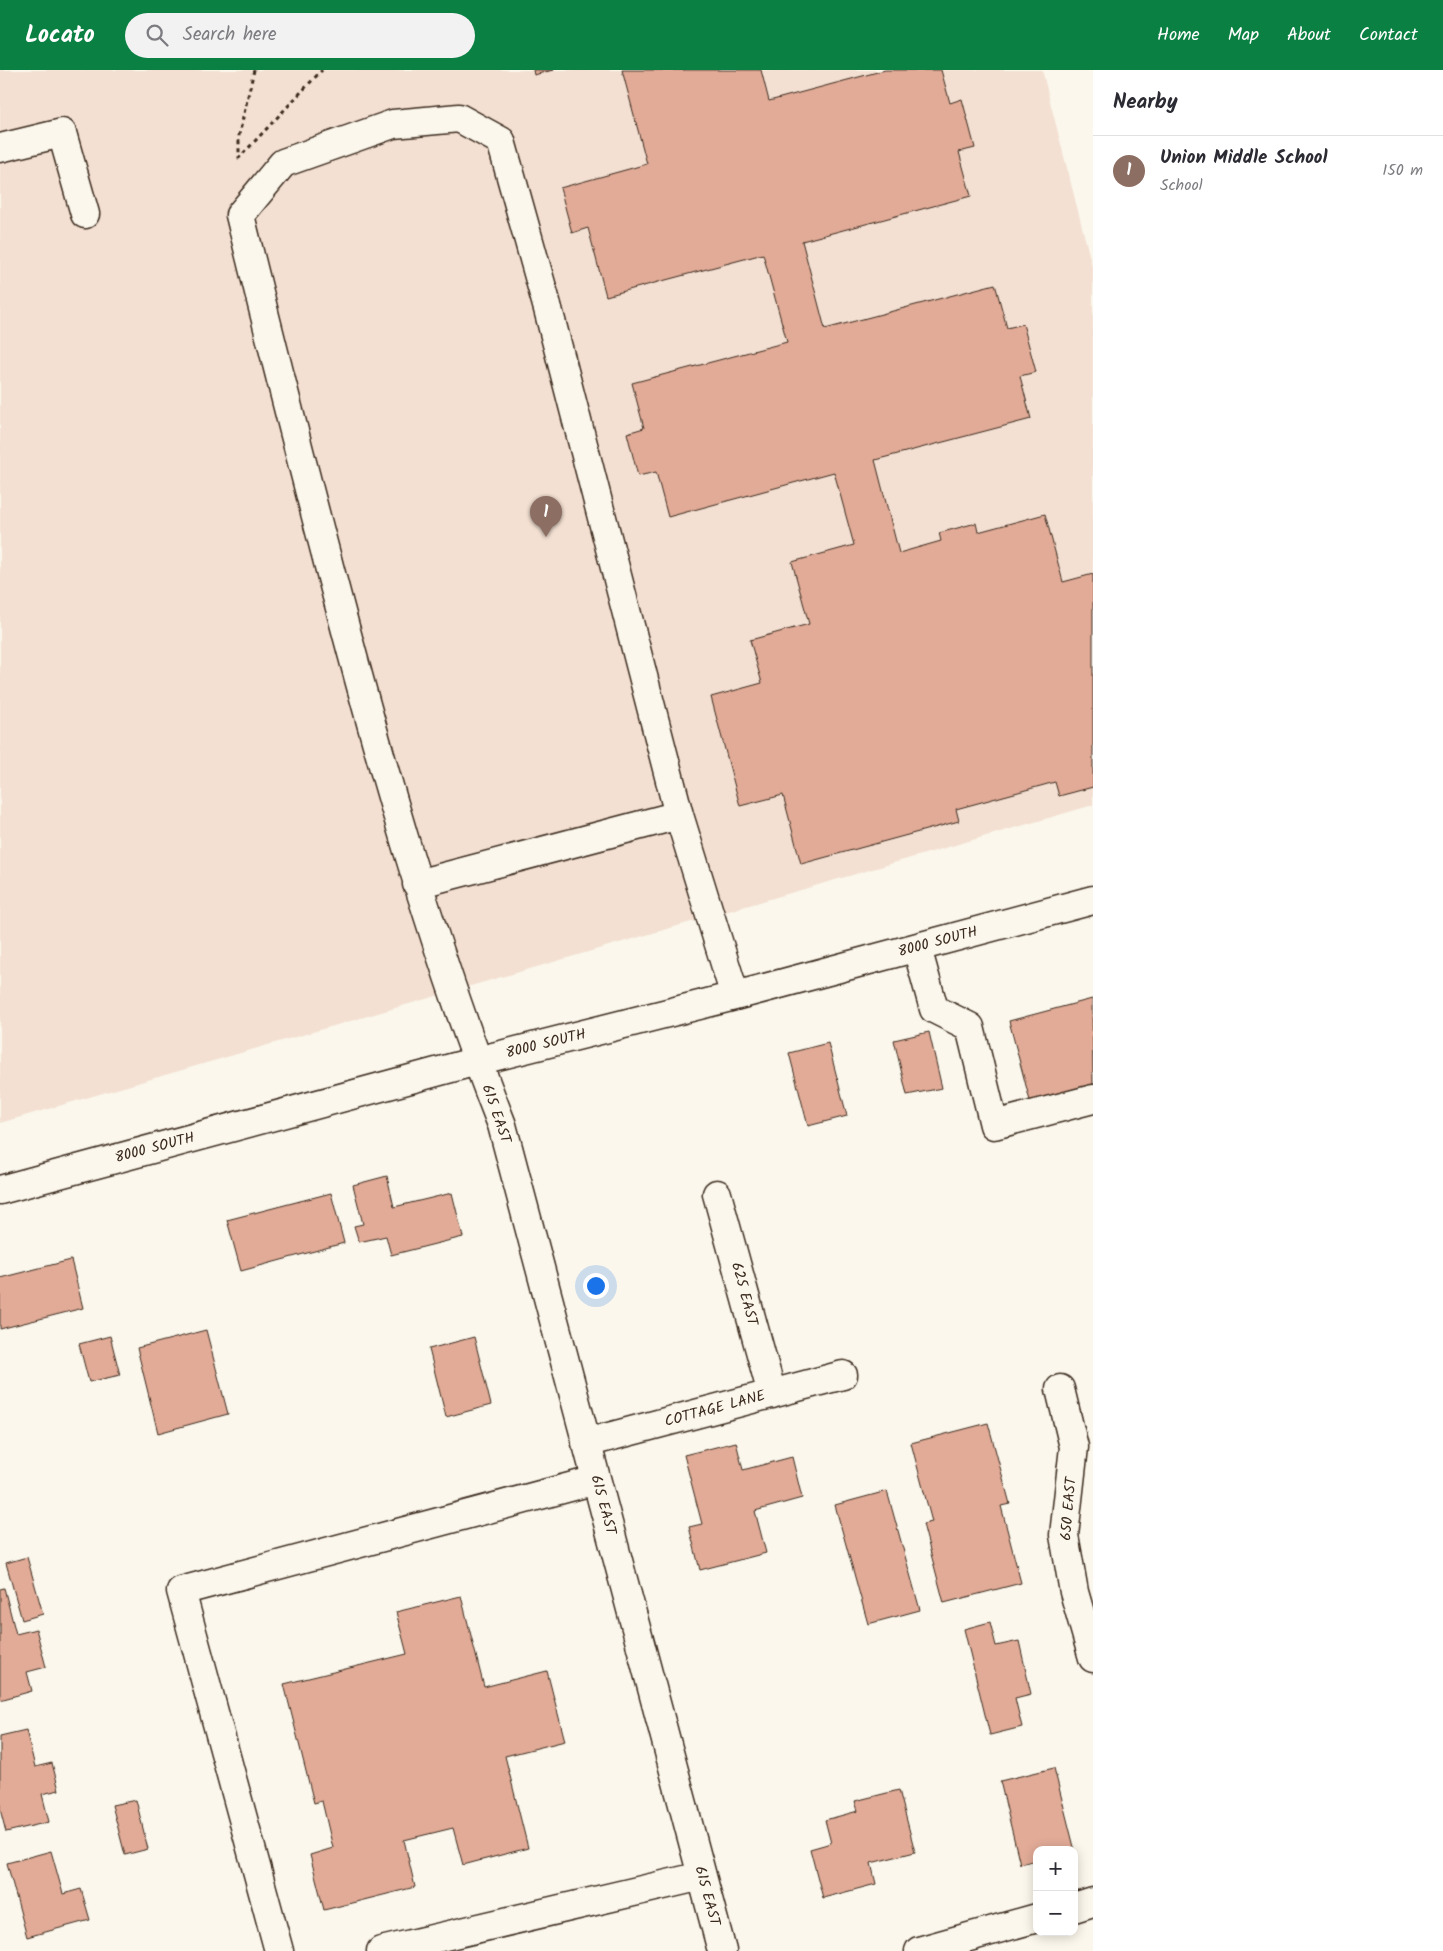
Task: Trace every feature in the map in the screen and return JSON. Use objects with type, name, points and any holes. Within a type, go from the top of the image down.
[{"type":"street","name":"615 EAST","points":[[679,815],[548,309],[501,141],[458,118],[393,124],[283,163],[240,215],[377,749],[418,884],[477,1061],[502,1125],[722,1951]]},
{"type":"street","points":[[0,148],[62,133],[85,214]]},
{"type":"street","points":[[418,884],[679,815],[735,996]]},
{"type":"street","name":"8000 SOUTH","points":[[0,1190],[477,1061],[735,996],[1093,900]]},
{"type":"street","points":[[917,948],[934,1009],[970,1027],[994,1126],[1093,1099]]},
{"type":"street","name":"625 EAST","points":[[717,1194],[772,1394]]},
{"type":"street","name":"COTTAGE LANE","points":[[586,1443],[843,1375]]},
{"type":"street","name":"650 EAST","points":[[1060,1389],[1074,1447],[1064,1535],[1074,1592],[1093,1658]]},
{"type":"street","points":[[279,1951],[181,1591],[596,1480]]},
{"type":"street","points":[[381,1951],[702,1876]]},
{"type":"street","points":[[1078,1907],[1093,1902]]},
{"type":"street","points":[[919,1951],[1033,1919]]},
{"type":"path","points":[[254,70],[239,134],[239,158],[322,70]]},
{"type":"shaded area","points":[[0,70],[1042,70],[1093,270],[1093,805],[0,1123]]},
{"type":"building","points":[[533,70],[553,70],[534,75]]},
{"type":"building","points":[[622,70],[761,70],[769,101],[885,70],[941,70],[950,103],[962,99],[975,148],[959,152],[971,196],[802,241],[825,329],[995,284],[1007,328],[1023,324],[1036,372],[1020,376],[1031,419],[875,460],[899,553],[941,541],[939,533],[976,523],[978,532],[1045,514],[1063,582],[1093,574],[1093,787],[1059,796],[1055,782],[956,809],[959,821],[801,864],[783,795],[740,806],[711,697],[762,683],[750,640],[809,624],[792,562],[854,545],[834,472],[668,517],[656,472],[638,476],[627,433],[644,428],[632,383],[787,342],[763,254],[606,296],[588,228],[572,233],[560,188],[647,164]]},
{"type":"building","points":[[1092,999],[1093,1084],[1030,1101],[1009,1021]]},
{"type":"building","points":[[929,1032],[942,1088],[907,1095],[894,1040]]},
{"type":"building","points":[[828,1043],[847,1116],[808,1126],[789,1053]]},
{"type":"building","points":[[387,1176],[394,1207],[452,1193],[463,1237],[391,1255],[386,1236],[359,1242],[354,1226],[363,1224],[353,1185]]},
{"type":"building","points":[[331,1193],[344,1243],[241,1271],[227,1220]]},
{"type":"building","points":[[71,1260],[83,1308],[0,1329],[0,1278]]},
{"type":"building","points":[[206,1330],[228,1414],[158,1433],[137,1348]]},
{"type":"building","points":[[110,1336],[120,1375],[89,1382],[79,1344]]},
{"type":"building","points":[[474,1337],[491,1405],[446,1417],[429,1349]]},
{"type":"building","points":[[988,1423],[1010,1504],[1001,1506],[1021,1583],[944,1603],[923,1524],[932,1522],[911,1443]]},
{"type":"building","points":[[736,1442],[743,1470],[792,1457],[802,1498],[755,1511],[766,1553],[700,1570],[689,1527],[702,1524],[684,1455]]},
{"type":"building","points":[[887,1491],[920,1610],[868,1624],[835,1505]]},
{"type":"building","points":[[27,1557],[43,1614],[22,1620],[6,1563]]},
{"type":"building","points":[[4,1588],[16,1634],[36,1629],[46,1667],[27,1672],[32,1691],[0,1700],[0,1589]]},
{"type":"building","points":[[461,1596],[484,1687],[547,1671],[565,1741],[505,1756],[528,1848],[463,1865],[453,1828],[404,1840],[415,1887],[324,1910],[310,1855],[333,1848],[322,1801],[314,1803],[284,1684],[407,1654],[396,1612]]},
{"type":"building","points":[[990,1622],[996,1646],[1019,1641],[1031,1694],[1015,1698],[1022,1727],[990,1735],[964,1629]]},
{"type":"building","points":[[26,1730],[35,1767],[52,1763],[59,1790],[42,1794],[49,1822],[6,1832],[0,1809],[0,1736]]},
{"type":"building","points":[[1054,1768],[1074,1846],[1033,1846],[1033,1861],[1020,1864],[1000,1781]]},
{"type":"building","points":[[899,1790],[915,1852],[871,1863],[876,1884],[823,1898],[810,1849],[831,1843],[825,1820],[858,1811],[855,1801]]},
{"type":"building","points":[[136,1800],[148,1849],[125,1855],[112,1805]]},
{"type":"building","points":[[51,1851],[63,1894],[81,1889],[90,1920],[27,1937],[7,1863]]},
{"type":"place","name":"Union Middle School","points":[[546,537]]}]
